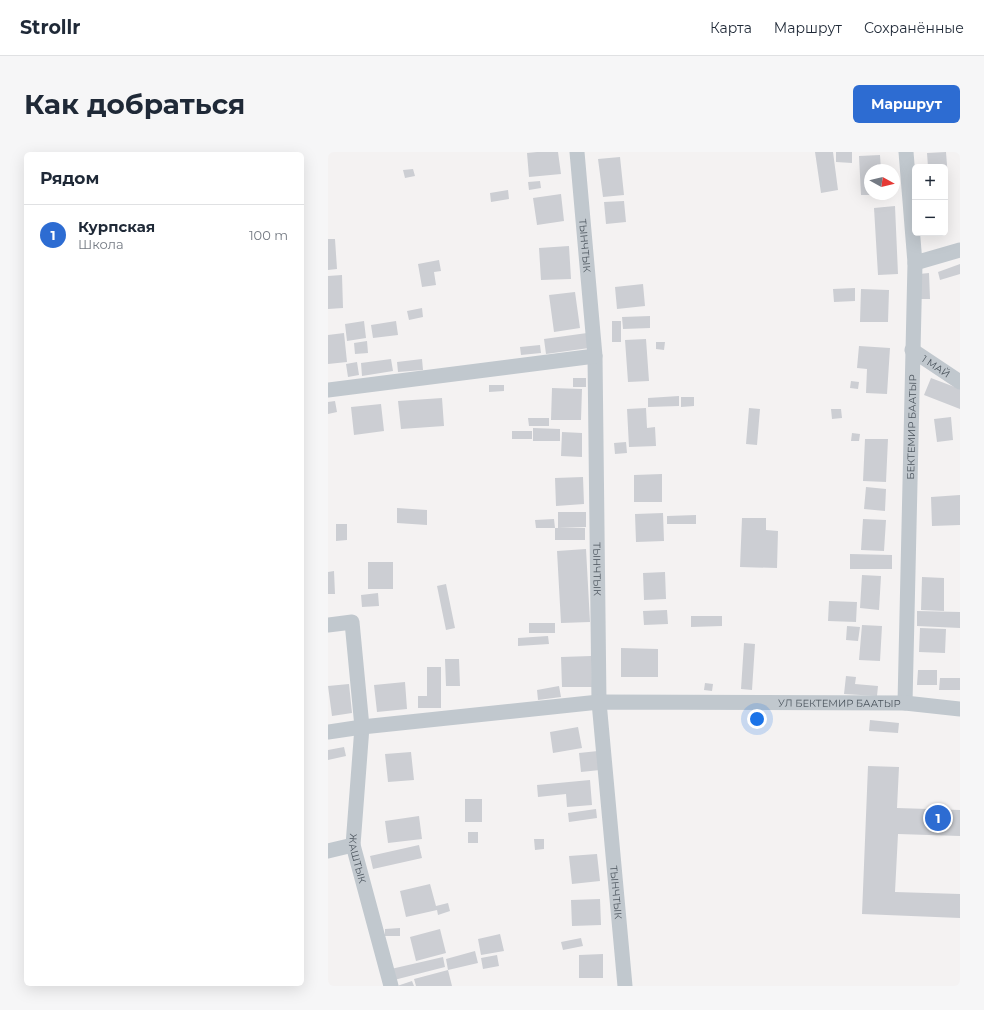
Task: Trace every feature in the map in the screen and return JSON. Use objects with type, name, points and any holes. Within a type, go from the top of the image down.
[{"type":"street","name":"ТЫНЧТЫК","points":[[577,152],[595,356],[599,702],[625,986]]},
{"type":"street","name":"БЕКТЕМИР БААТЫР","points":[[905,703],[915,263],[906,152]]},
{"type":"street","points":[[915,263],[960,250]]},
{"type":"street","name":"1 МАЙ","points":[[912,350],[960,382]]},
{"type":"street","points":[[328,390],[595,356]]},
{"type":"street","name":"ЖАШТЫК","points":[[328,625],[352,622],[362,727],[353,845],[391,986]]},
{"type":"street","name":"УЛ БЕКТЕМИР БААТЫР","points":[[328,732],[362,727],[599,702],[905,703],[960,710]]},
{"type":"street","points":[[328,851],[353,845]]},
{"type":"building","points":[[558,152],[561,174],[529,177],[527,153]]},
{"type":"building","points":[[815,152],[833,152],[838,190],[821,193]]},
{"type":"building","points":[[836,152],[852,152],[852,163],[836,162]]},
{"type":"building","points":[[946,152],[947,164],[928,164],[927,153]]},
{"type":"building","points":[[880,155],[881,164],[864,164],[864,195],[861,195],[859,156]]},
{"type":"building","points":[[620,157],[624,195],[603,197],[598,159]]},
{"type":"building","points":[[413,169],[415,176],[405,178],[403,170]]},
{"type":"building","points":[[540,181],[541,188],[529,190],[528,182]]},
{"type":"building","points":[[508,190],[509,199],[491,202],[490,193]]},
{"type":"building","points":[[561,194],[564,221],[537,225],[533,198]]},
{"type":"building","points":[[624,201],[626,222],[606,224],[604,202]]},
{"type":"building","points":[[895,206],[898,274],[878,275],[874,208]]},
{"type":"building","points":[[328,239],[335,239],[337,269],[328,270]]},
{"type":"building","points":[[569,246],[571,279],[541,280],[539,248]]},
{"type":"building","points":[[439,260],[441,271],[434,272],[436,285],[422,287],[418,264]]},
{"type":"building","points":[[960,264],[960,274],[940,280],[938,272]]},
{"type":"building","points":[[929,273],[930,299],[919,299],[919,274]]},
{"type":"building","points":[[342,275],[343,308],[328,309],[328,276]]},
{"type":"building","points":[[643,284],[645,306],[617,309],[615,287]]},
{"type":"building","points":[[855,288],[855,301],[834,302],[833,289]]},
{"type":"building","points":[[861,289],[889,290],[888,322],[860,322]]},
{"type":"building","points":[[575,292],[580,328],[554,332],[549,295]]},
{"type":"building","points":[[422,308],[423,317],[409,320],[407,311]]},
{"type":"building","points":[[650,316],[650,328],[623,329],[622,317]]},
{"type":"building","points":[[364,321],[366,338],[347,341],[345,324]]},
{"type":"building","points":[[396,321],[398,335],[373,338],[371,325]]},
{"type":"building","points":[[612,321],[621,321],[621,342],[612,342]]},
{"type":"building","points":[[344,333],[347,362],[328,364],[328,335]]},
{"type":"building","points":[[587,333],[589,348],[546,354],[544,339]]},
{"type":"building","points":[[646,339],[649,381],[628,382],[625,340]]},
{"type":"building","points":[[367,341],[368,353],[355,354],[354,343]]},
{"type":"building","points":[[656,342],[665,342],[664,350],[656,349]]},
{"type":"building","points":[[540,345],[541,353],[521,355],[520,347]]},
{"type":"building","points":[[859,346],[890,348],[887,394],[866,393],[867,369],[857,368]]},
{"type":"building","points":[[391,359],[393,371],[362,376],[361,363]]},
{"type":"building","points":[[422,359],[423,370],[398,372],[397,362]]},
{"type":"building","points":[[357,362],[359,375],[348,377],[346,364]]},
{"type":"building","points":[[573,378],[586,378],[586,387],[573,387]]},
{"type":"building","points":[[931,378],[960,389],[960,409],[924,395]]},
{"type":"building","points":[[851,381],[859,382],[858,389],[850,388]]},
{"type":"building","points":[[489,385],[504,385],[504,391],[489,392]]},
{"type":"building","points":[[552,388],[582,389],[581,420],[551,420]]},
{"type":"building","points":[[679,396],[679,406],[648,407],[648,398]]},
{"type":"building","points":[[681,397],[694,397],[694,406],[681,407]]},
{"type":"building","points":[[442,398],[444,426],[401,429],[398,401]]},
{"type":"building","points":[[335,401],[337,412],[328,414],[328,402]]},
{"type":"building","points":[[381,404],[384,431],[354,435],[351,407]]},
{"type":"building","points":[[646,408],[647,428],[655,427],[656,446],[629,447],[627,409]]},
{"type":"building","points":[[749,408],[760,409],[757,445],[746,444]]},
{"type":"building","points":[[831,409],[841,409],[842,418],[832,419]]},
{"type":"building","points":[[951,417],[953,440],[937,442],[934,419]]},
{"type":"building","points":[[528,418],[549,418],[549,426],[529,426]]},
{"type":"building","points":[[533,428],[560,429],[560,441],[533,441]]},
{"type":"building","points":[[512,431],[532,431],[532,439],[512,439]]},
{"type":"building","points":[[562,432],[582,433],[582,457],[561,456]]},
{"type":"building","points":[[852,433],[860,434],[859,441],[851,441]]},
{"type":"building","points":[[865,439],[888,439],[886,482],[863,481]]},
{"type":"building","points":[[626,442],[627,453],[615,454],[614,443]]},
{"type":"building","points":[[662,474],[662,502],[634,502],[634,475]]},
{"type":"building","points":[[583,477],[584,504],[556,506],[555,478]]},
{"type":"building","points":[[866,487],[886,489],[885,511],[864,509]]},
{"type":"building","points":[[960,495],[960,525],[932,526],[931,497]]},
{"type":"building","points":[[397,508],[427,510],[427,525],[397,523]]},
{"type":"building","points":[[558,512],[586,512],[586,527],[558,528]]},
{"type":"building","points":[[663,513],[664,541],[636,542],[635,514]]},
{"type":"building","points":[[696,515],[696,524],[667,524],[667,516]]},
{"type":"building","points":[[742,518],[766,518],[766,530],[778,531],[777,568],[740,567]]},
{"type":"building","points":[[554,519],[555,528],[536,528],[535,520]]},
{"type":"building","points":[[863,519],[886,520],[884,551],[861,550]]},
{"type":"building","points":[[336,524],[347,524],[347,540],[336,541]]},
{"type":"building","points":[[555,528],[585,528],[585,540],[555,540]]},
{"type":"building","points":[[586,549],[590,622],[561,623],[557,551]]},
{"type":"building","points":[[850,554],[892,555],[892,569],[850,569]]},
{"type":"building","points":[[368,562],[393,562],[393,589],[368,589]]},
{"type":"building","points":[[334,571],[335,594],[328,594],[328,572]]},
{"type":"building","points":[[665,572],[666,599],[644,600],[643,573]]},
{"type":"building","points":[[862,575],[881,576],[879,610],[860,608]]},
{"type":"building","points":[[922,577],[944,578],[944,611],[921,610]]},
{"type":"building","points":[[446,584],[455,628],[446,630],[437,586]]},
{"type":"building","points":[[378,593],[379,606],[362,607],[361,595]]},
{"type":"building","points":[[829,601],[857,602],[856,622],[828,621]]},
{"type":"building","points":[[667,610],[668,624],[644,625],[643,611]]},
{"type":"building","points":[[917,611],[960,612],[960,628],[917,626]]},
{"type":"building","points":[[691,616],[722,616],[722,626],[691,627]]},
{"type":"building","points":[[529,623],[555,623],[555,633],[529,633]]},
{"type":"building","points":[[862,625],[882,626],[880,661],[859,660]]},
{"type":"building","points":[[847,626],[860,627],[858,641],[846,640]]},
{"type":"building","points":[[920,628],[946,629],[945,653],[919,652]]},
{"type":"building","points":[[548,636],[549,644],[518,646],[518,638]]},
{"type":"building","points":[[744,643],[755,644],[752,690],[741,689]]},
{"type":"building","points":[[621,648],[658,649],[658,677],[621,677]]},
{"type":"building","points":[[591,656],[592,687],[562,687],[561,657]]},
{"type":"building","points":[[445,659],[459,659],[460,686],[446,686]]},
{"type":"building","points":[[427,667],[441,667],[441,708],[418,708],[418,696],[427,696]]},
{"type":"building","points":[[918,670],[937,670],[937,685],[917,685]]},
{"type":"building","points":[[846,676],[856,677],[855,684],[878,686],[877,696],[844,694]]},
{"type":"building","points":[[940,678],[960,678],[960,690],[939,690]]},
{"type":"building","points":[[405,682],[407,709],[377,712],[374,685]]},
{"type":"building","points":[[705,683],[713,684],[712,691],[704,690]]},
{"type":"building","points":[[349,684],[352,713],[332,716],[328,686]]},
{"type":"building","points":[[559,686],[561,697],[538,700],[537,690]]},
{"type":"building","points":[[870,720],[899,723],[898,733],[869,731]]},
{"type":"building","points":[[578,727],[582,748],[553,753],[550,732]]},
{"type":"building","points":[[344,747],[346,756],[328,760],[328,750]]},
{"type":"building","points":[[598,751],[600,770],[581,772],[579,753]]},
{"type":"building","points":[[411,752],[414,780],[388,782],[385,754]]},
{"type":"building","points":[[868,766],[899,767],[897,808],[960,810],[960,836],[898,834],[895,892],[960,894],[960,918],[862,914]]},
{"type":"building","points":[[590,780],[592,805],[567,807],[566,794],[538,797],[537,785]]},
{"type":"building","points":[[465,799],[482,799],[482,822],[465,822]]},
{"type":"building","points":[[596,809],[597,818],[569,822],[568,813]]},
{"type":"building","points":[[419,816],[422,839],[388,843],[385,821]]},
{"type":"building","points":[[468,832],[478,832],[478,843],[468,843]]},
{"type":"building","points":[[534,839],[544,839],[544,849],[535,850]]},
{"type":"building","points":[[419,845],[422,858],[373,869],[370,856]]},
{"type":"building","points":[[597,854],[600,881],[572,884],[569,856]]},
{"type":"building","points":[[430,884],[436,906],[448,903],[450,911],[438,915],[437,910],[406,917],[400,891]]},
{"type":"building","points":[[600,899],[601,925],[572,926],[571,900]]},
{"type":"building","points":[[400,928],[400,936],[385,936],[385,929]]},
{"type":"building","points":[[440,929],[446,953],[416,961],[410,937]]},
{"type":"building","points":[[500,934],[504,951],[481,955],[478,939]]},
{"type":"building","points":[[581,938],[583,946],[563,950],[561,942]]},
{"type":"building","points":[[475,951],[478,963],[448,970],[446,959]]},
{"type":"building","points":[[603,954],[603,978],[579,978],[579,955]]},
{"type":"building","points":[[497,955],[499,966],[483,969],[481,958]]},
{"type":"building","points":[[443,957],[445,967],[394,980],[391,969]]},
{"type":"building","points":[[448,970],[452,986],[416,986],[414,979]]},
{"type":"building","points":[[412,981],[414,986],[397,986]]},
{"type":"place","name":"Курпская","points":[[938,818]]}]
